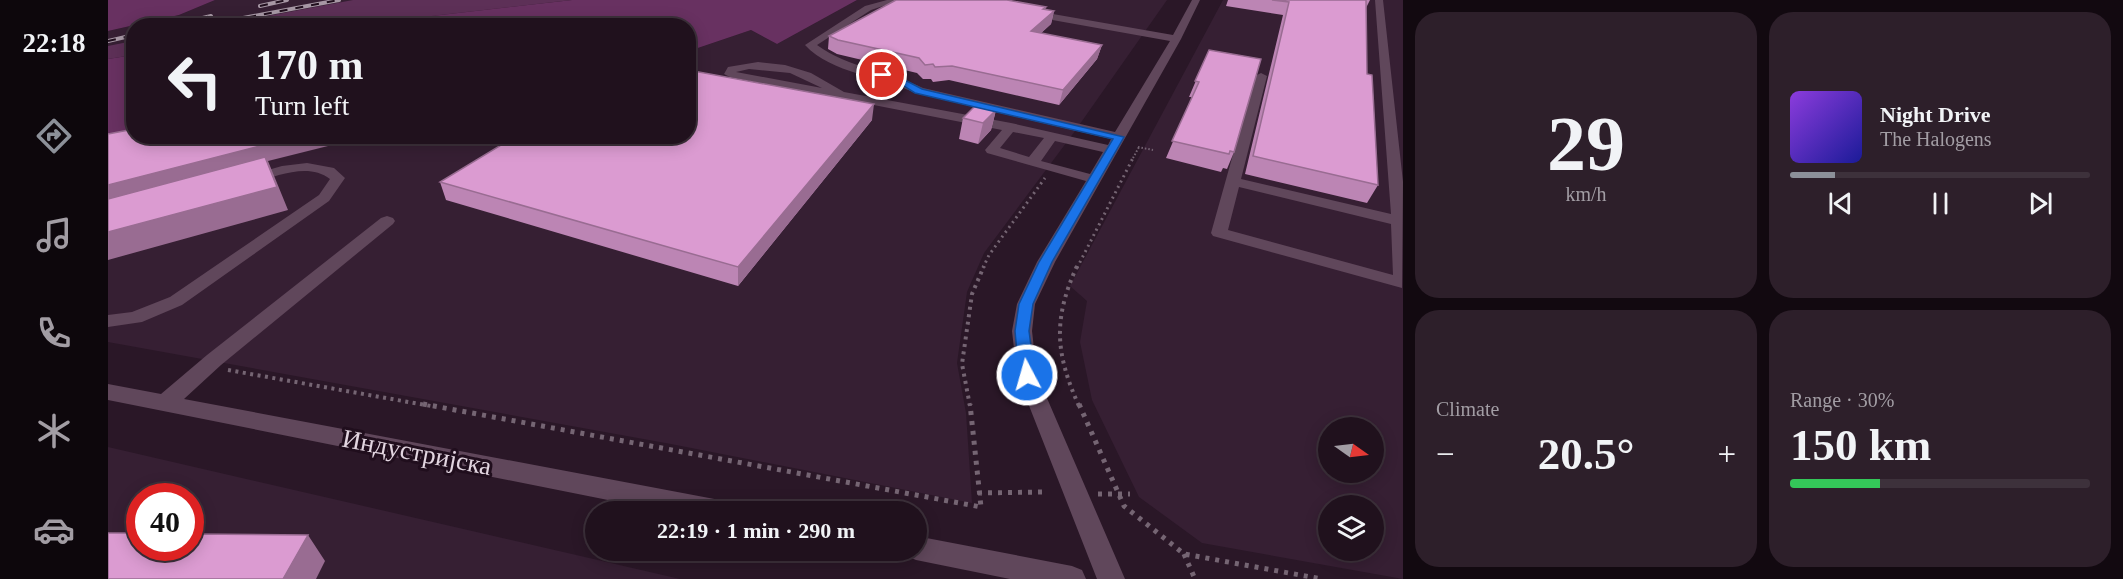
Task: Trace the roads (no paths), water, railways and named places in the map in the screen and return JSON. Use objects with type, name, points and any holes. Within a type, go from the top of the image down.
[{"type":"street","points":[[897,0],[868,8],[810,45],[822,56],[902,81],[919,91],[1119,137]]},
{"type":"street","points":[[1112,579],[1027,375],[1022,331],[1026,304],[1046,262],[1176,39],[1196,0]]},
{"type":"street","points":[[1261,76],[1219,233],[1402,283],[1398,207],[1378,0]]},
{"type":"street","points":[[1021,12],[1176,39]]},
{"type":"street","points":[[839,94],[801,72],[776,67],[743,66],[732,69],[730,74],[1011,126],[1112,150]]},
{"type":"street","points":[[1011,126],[992,150],[1095,179]]},
{"type":"street","points":[[1032,163],[1052,136]]},
{"type":"street","points":[[108,321],[135,318],[176,301],[324,198],[338,178],[331,171],[310,167],[285,170],[230,185]]},
{"type":"street","points":[[1233,181],[1398,221]]},
{"type":"street","points":[[165,403],[207,366],[387,220]]},
{"type":"street","name":"Индустријска","points":[[108,392],[668,501]]},
{"type":"street","points":[[927,550],[1072,579]]},
{"type":"railway","points":[[260,6],[287,0]]},
{"type":"railway","points":[[243,18],[339,0]]},
{"type":"railway","points":[[203,18],[211,16]]},
{"type":"railway","points":[[108,41],[126,37]]}]
